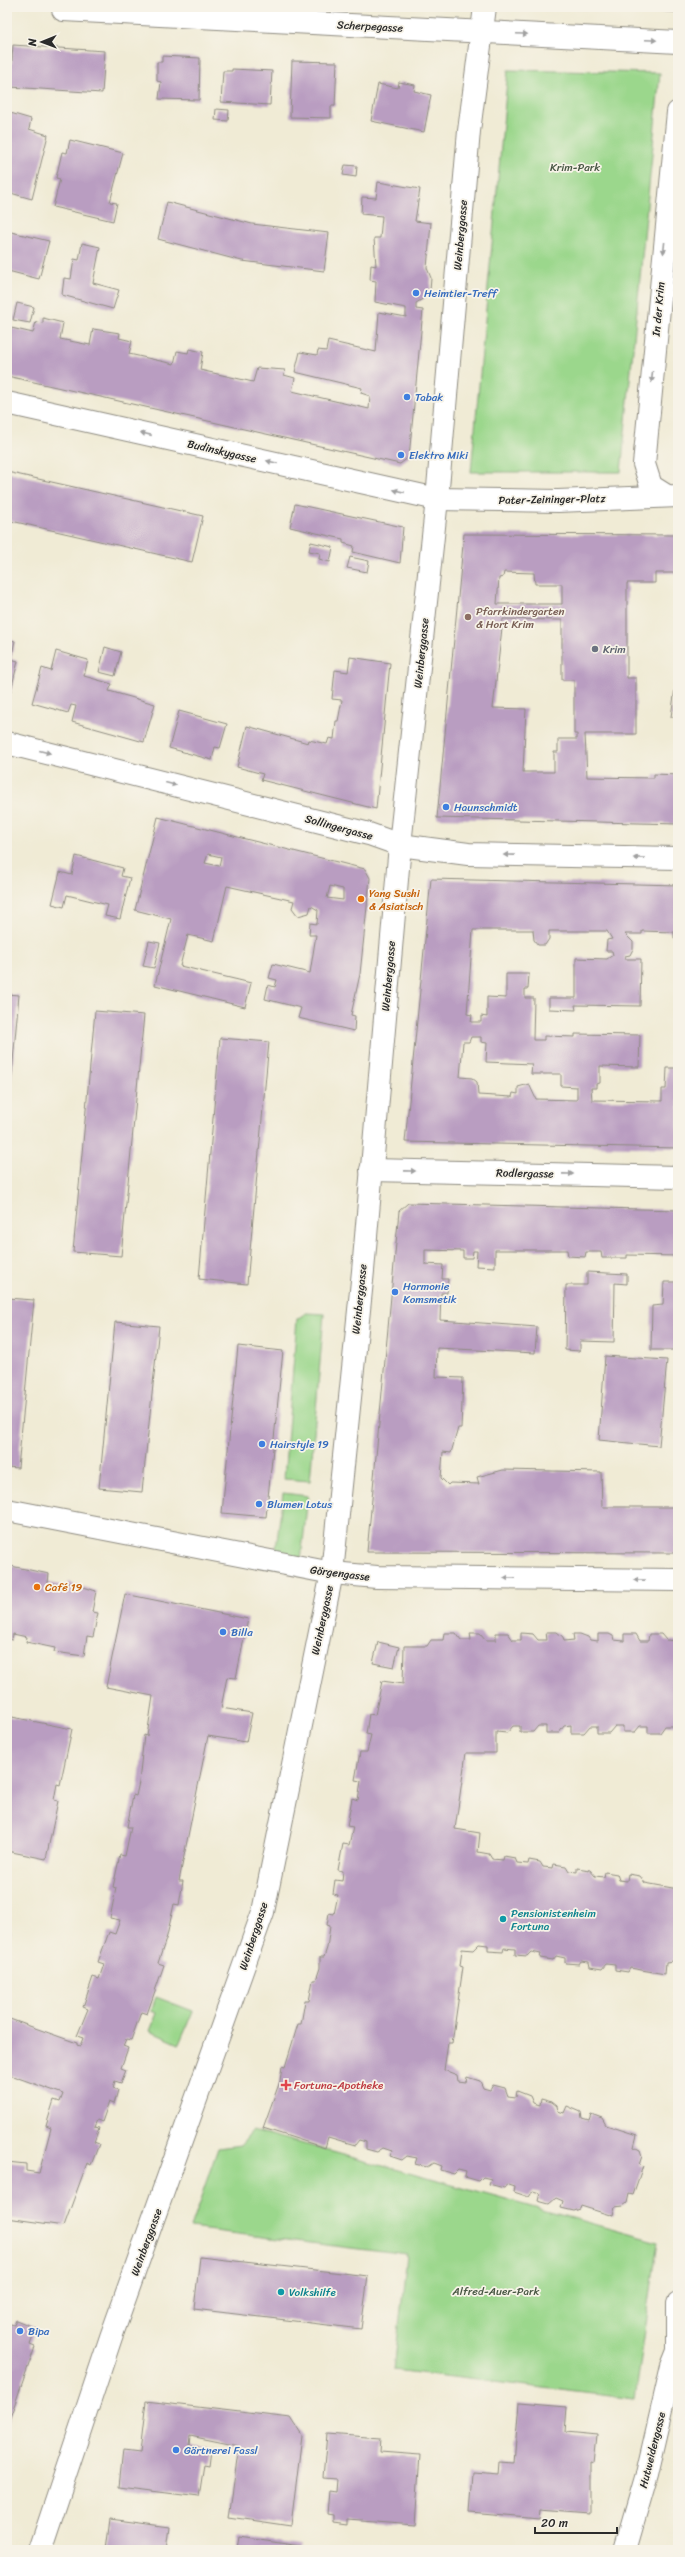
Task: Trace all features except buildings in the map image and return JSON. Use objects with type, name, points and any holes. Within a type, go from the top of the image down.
[{"type":"street","name":"Weinberggasse","points":[[40,2550],[111,2337],[263,1912],[332,1573],[371,1170],[400,845],[437,500],[469,131],[483,32],[485,7]]},
{"type":"street","name":"Scherpegasse","points":[[63,10],[678,42]]},
{"type":"street","name":"In der Krim","points":[[672,496],[651,486],[646,475],[644,464],[678,112]]},
{"type":"street","name":"Budinskygasse","points":[[7,402],[437,500]]},
{"type":"street","name":"Pater-Zeininger-Platz","points":[[437,500],[558,501],[672,496]]},
{"type":"street","name":"Sollingergasse","points":[[7,743],[368,834],[400,845],[468,854],[678,858]]},
{"type":"street","name":"Rodlergasse","points":[[371,1170],[678,1177]]},
{"type":"street","name":"Görgengasse","points":[[7,1510],[332,1573],[377,1577],[678,1580]]},
{"type":"street","name":"Hutweidengasse","points":[[625,2550],[648,2474],[672,2366],[678,2351],[678,2304]]},
{"type":"green space","name":"Krim-Park","points":[[508,70],[660,73],[621,472],[471,472]]},
{"type":"green space","points":[[306,1313],[324,1314],[310,1481],[284,1479],[297,1319]]},
{"type":"green space","points":[[283,1493],[308,1496],[301,1560],[275,1557]]},
{"type":"green space","points":[[156,1997],[193,2011],[179,2044],[150,2031],[157,2013],[151,2011]]},
{"type":"green space","name":"Alfred-Auer-Park","points":[[253,2130],[658,2242],[635,2399],[394,2370],[407,2255],[190,2228],[218,2148],[240,2145]]},
{"type":"place","name":"Heimtier-Treff","points":[[416,293]]},
{"type":"place","name":"Tabak","points":[[407,397]]},
{"type":"place","name":"Elektro Miki","points":[[401,455]]},
{"type":"place","name":"Pfarrkindergarten & Hort Krim","points":[[468,617]]},
{"type":"place","name":"Krim","points":[[595,649]]},
{"type":"place","name":"Haunschmidt","points":[[446,807]]},
{"type":"place","name":"Yang Sushi & Asiatisch","points":[[361,899]]},
{"type":"place","name":"Harmonie Komsmetik","points":[[395,1292]]},
{"type":"place","name":"Hairstyle 19","points":[[262,1444]]},
{"type":"place","name":"Blumen Lotus","points":[[259,1504]]},
{"type":"place","name":"Café 19","points":[[37,1587]]},
{"type":"place","name":"Billa","points":[[223,1632]]},
{"type":"place","name":"Pensionistenheim Fortuna","points":[[503,1919]]},
{"type":"place","name":"Fortuna-Apotheke","points":[[286,2085]]},
{"type":"place","name":"Volkshilfe","points":[[281,2292]]},
{"type":"place","name":"Bipa","points":[[20,2331]]},
{"type":"place","name":"Gärtnerei Fassl","points":[[176,2450]]}]
